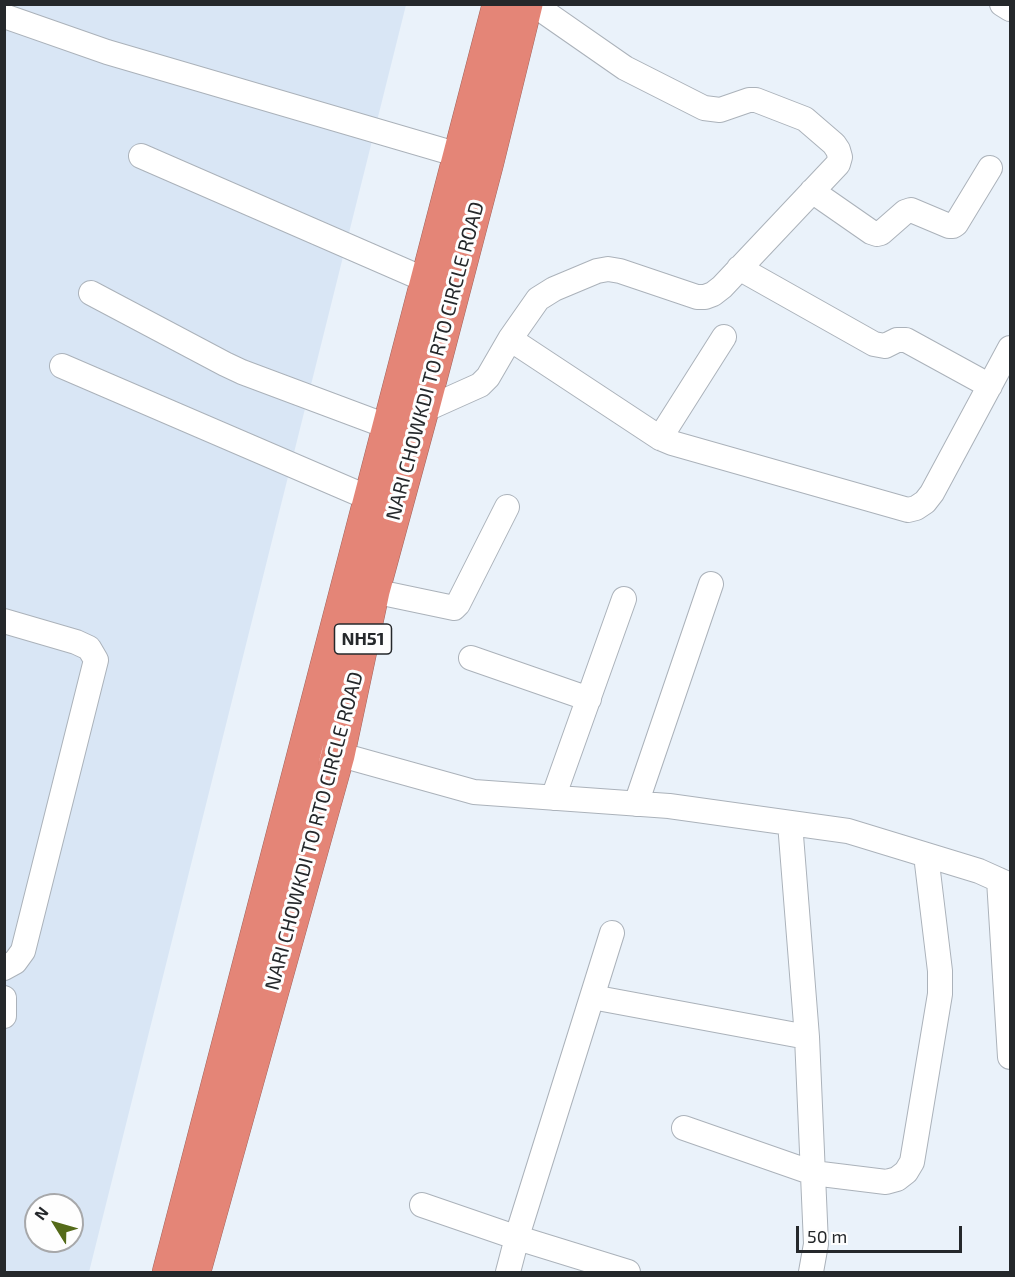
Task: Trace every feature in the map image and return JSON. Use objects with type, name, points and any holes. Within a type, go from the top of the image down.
[{"type":"highway","name":"NH51","points":[[169,1272],[428,281],[474,159],[499,4]]},
{"type":"highway","name":"NARI CHOWKDI TO RTO CIRCLE ROAD","points":[[194,1272],[338,755],[373,591],[422,411],[474,159],[525,4]]},
{"type":"street","points":[[422,411],[480,385],[488,377],[510,339],[538,299],[554,289],[597,271],[608,269],[620,271],[697,297],[713,294],[838,164],[840,157],[834,144],[805,119],[756,100],[749,100],[720,110],[704,108],[625,68],[533,4]]},
{"type":"street","points":[[1002,4],[1011,9]]},
{"type":"street","points":[[4,16],[107,52],[474,159]]},
{"type":"street","points":[[141,156],[428,281]]},
{"type":"street","points":[[812,191],[877,234],[882,233],[905,212],[911,210],[953,226],[990,168]]},
{"type":"street","points":[[740,268],[874,344],[885,346],[897,340],[906,340],[990,386]]},
{"type":"street","points":[[91,293],[242,372],[389,427]]},
{"type":"street","points":[[660,438],[724,337]]},
{"type":"street","points":[[510,339],[660,438],[908,510],[925,502],[932,493],[1011,348]]},
{"type":"street","points":[[62,366],[370,499]]},
{"type":"street","points":[[373,591],[454,608],[507,507]]},
{"type":"street","points":[[636,804],[711,584]]},
{"type":"street","points":[[553,798],[624,599]]},
{"type":"street","points":[[4,621],[83,645],[89,648],[96,660],[23,951],[15,962],[4,968]]},
{"type":"street","points":[[471,658],[589,699]]},
{"type":"street","points":[[307,745],[474,792],[669,806],[848,831],[1005,882],[1011,1057]]},
{"type":"street","points":[[789,823],[807,1037],[816,1244],[811,1272]]},
{"type":"street","points":[[684,1128],[813,1173],[886,1182],[897,1179],[906,1172],[912,1162],[940,994],[940,971],[926,855]]},
{"type":"street","points":[[508,1272],[612,933]]},
{"type":"street","points":[[592,997],[807,1037]]},
{"type":"street","points":[[4,998],[4,1016]]},
{"type":"street","points":[[422,1205],[628,1272]]},
{"type":"shaded area","points":[[5,5],[406,5],[89,1272],[5,1272]]}]
